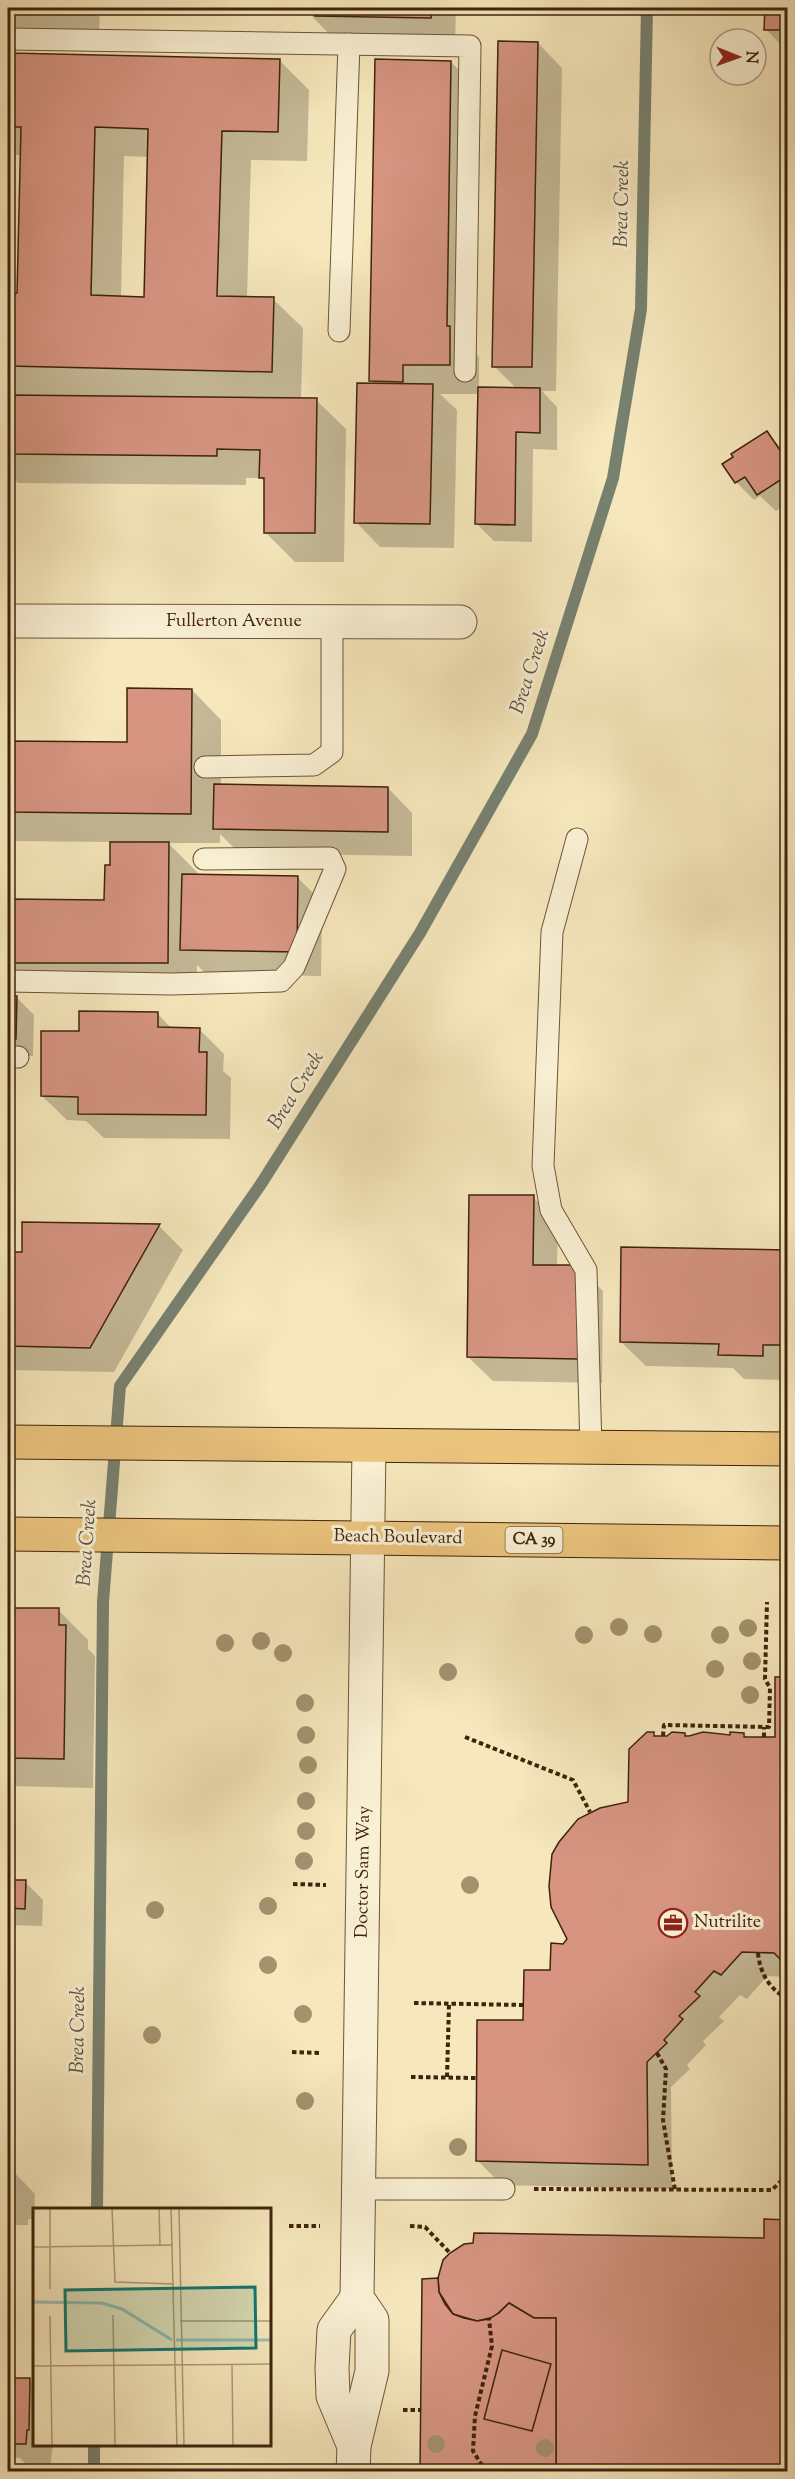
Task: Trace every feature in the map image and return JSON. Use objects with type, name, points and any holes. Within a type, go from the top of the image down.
[{"type":"main road","points":[[8,1442],[788,1449]]},
{"type":"main road","name":"Beach Boulevard","points":[[8,1534],[788,1543]]},
{"type":"street","name":"Fullerton Avenue","points":[[8,621],[460,622]]},
{"type":"street","name":"Doctor Sam Way","points":[[354,2459],[333,2396],[332,2368],[334,2330],[357,2298],[369,1446]]},
{"type":"lane","points":[[8,39],[470,46],[465,371]]},
{"type":"lane","points":[[339,331],[350,44]]},
{"type":"lane","points":[[205,767],[314,765],[332,752],[332,622]]},
{"type":"lane","points":[[577,839],[552,932],[543,1166],[551,1210],[586,1270],[591,1448]]},
{"type":"lane","points":[[8,981],[171,984],[281,981],[294,967],[335,869],[330,858],[204,860]]},
{"type":"lane","points":[[358,2189],[504,2189]]},
{"type":"path","points":[[663,1736],[663,1725],[769,1727],[770,1688],[765,1679],[767,1602]]},
{"type":"path","points":[[764,1727],[764,1737]]},
{"type":"path","points":[[465,1737],[573,1780],[590,1812]]},
{"type":"path","points":[[293,1884],[326,1885]]},
{"type":"path","points":[[758,1953],[759,1966],[769,1984],[788,1999]]},
{"type":"path","points":[[414,2003],[523,2005]]},
{"type":"path","points":[[447,2077],[449,2004]]},
{"type":"path","points":[[292,2052],[320,2053]]},
{"type":"path","points":[[657,2053],[666,2069],[663,2120],[675,2190]]},
{"type":"path","points":[[411,2077],[476,2078]]},
{"type":"path","points":[[504,2189],[772,2190],[788,2174]]},
{"type":"path","points":[[289,2226],[321,2226]]},
{"type":"path","points":[[410,2226],[425,2227],[450,2253]]},
{"type":"path","points":[[486,2472],[473,2451],[475,2416],[492,2346],[489,2319]]},
{"type":"path","points":[[402,2410],[421,2410]]},
{"type":"building","points":[[8,8],[75,8],[75,14],[8,12]]},
{"type":"building","points":[[302,8],[432,8],[431,18],[315,16],[316,10],[302,10]]},
{"type":"building","points":[[765,8],[788,8],[788,46],[785,46],[786,30],[768,30],[768,27],[764,27]]},
{"type":"building","points":[[498,41],[538,42],[532,367],[492,367]]},
{"type":"building","points":[[8,53],[280,59],[278,132],[222,131],[217,296],[274,297],[272,372],[8,366],[8,292],[17,293],[21,127],[8,127]],"holes":[[[95,127],[148,129],[144,297],[91,295]]]},
{"type":"building","points":[[375,59],[451,61],[447,326],[450,326],[450,365],[403,365],[403,382],[369,381]]},
{"type":"building","points":[[357,383],[433,384],[430,524],[354,523]]},
{"type":"building","points":[[478,387],[540,388],[540,433],[516,432],[515,525],[475,524]]},
{"type":"building","points":[[8,395],[317,398],[315,533],[264,533],[264,478],[259,478],[260,450],[217,449],[217,456],[8,454]]},
{"type":"building","points":[[767,431],[788,462],[788,475],[757,495],[745,477],[735,483],[722,464],[733,457],[731,454]]},
{"type":"building","points":[[127,688],[192,689],[191,814],[8,812],[8,741],[127,742]]},
{"type":"building","points":[[214,784],[388,787],[388,832],[213,829]]},
{"type":"building","points":[[110,842],[169,842],[168,963],[8,963],[8,899],[104,900],[105,865],[110,865]]},
{"type":"building","points":[[182,874],[298,876],[297,952],[180,950]]},
{"type":"building","points":[[8,996],[17,996],[16,1039],[8,1039]]},
{"type":"building","points":[[79,1011],[158,1012],[158,1027],[200,1028],[199,1052],[207,1052],[206,1115],[78,1114],[78,1097],[41,1096],[41,1031],[79,1031]]},
{"type":"building","points":[[469,1195],[534,1195],[533,1265],[579,1265],[578,1359],[467,1357]]},
{"type":"building","points":[[22,1222],[160,1224],[90,1348],[8,1346],[8,1252],[22,1252]]},
{"type":"building","points":[[621,1247],[788,1250],[788,1345],[763,1345],[763,1356],[718,1355],[719,1344],[620,1342]]},
{"type":"building","points":[[8,1602],[9,1608],[59,1608],[59,1625],[66,1625],[64,1759],[8,1758]]},
{"type":"building","name":"Nutrilite","points":[[775,1677],[788,1677],[788,1967],[774,1953],[742,1952],[721,1975],[714,1971],[695,1992],[700,1996],[679,2016],[683,2019],[664,2040],[667,2043],[647,2062],[648,2165],[476,2161],[477,2020],[523,2020],[524,1970],[550,1970],[551,1943],[563,1944],[567,1939],[551,1907],[549,1886],[552,1854],[559,1842],[578,1819],[600,1808],[628,1802],[629,1749],[647,1732],[654,1732],[654,1736],[667,1736],[672,1732],[685,1733],[685,1736],[689,1736],[703,1732],[730,1735],[730,1732],[744,1733],[744,1737],[775,1737]]},
{"type":"building","points":[[8,1880],[26,1880],[25,1909],[8,1908]]},
{"type":"building","points":[[8,2168],[11,2168],[11,2195],[8,2195]]},
{"type":"building","points":[[764,2219],[788,2220],[788,2472],[556,2472],[556,2318],[534,2318],[509,2303],[494,2317],[477,2321],[453,2314],[439,2292],[438,2278],[443,2260],[464,2244],[473,2243],[474,2233],[764,2238]]},
{"type":"building","points":[[438,2278],[439,2292],[445,2304],[453,2314],[464,2318],[477,2321],[489,2319],[509,2303],[534,2318],[556,2318],[556,2472],[420,2472],[422,2279]]},
{"type":"building","points":[[502,2350],[551,2364],[532,2431],[484,2419]]},
{"type":"building","points":[[8,2378],[30,2378],[29,2430],[27,2430],[26,2444],[8,2444]]},
{"type":"waterway","name":"Brea Creek","points":[[97,2208],[103,1602],[120,1386],[261,1184],[420,933],[532,734],[613,478],[641,309],[647,8]]},
{"type":"waterway","name":"Brea Creek","points":[[94,2446],[94,2472]]},
{"type":"place","name":"Nutrilite","points":[[673,1923]]}]
